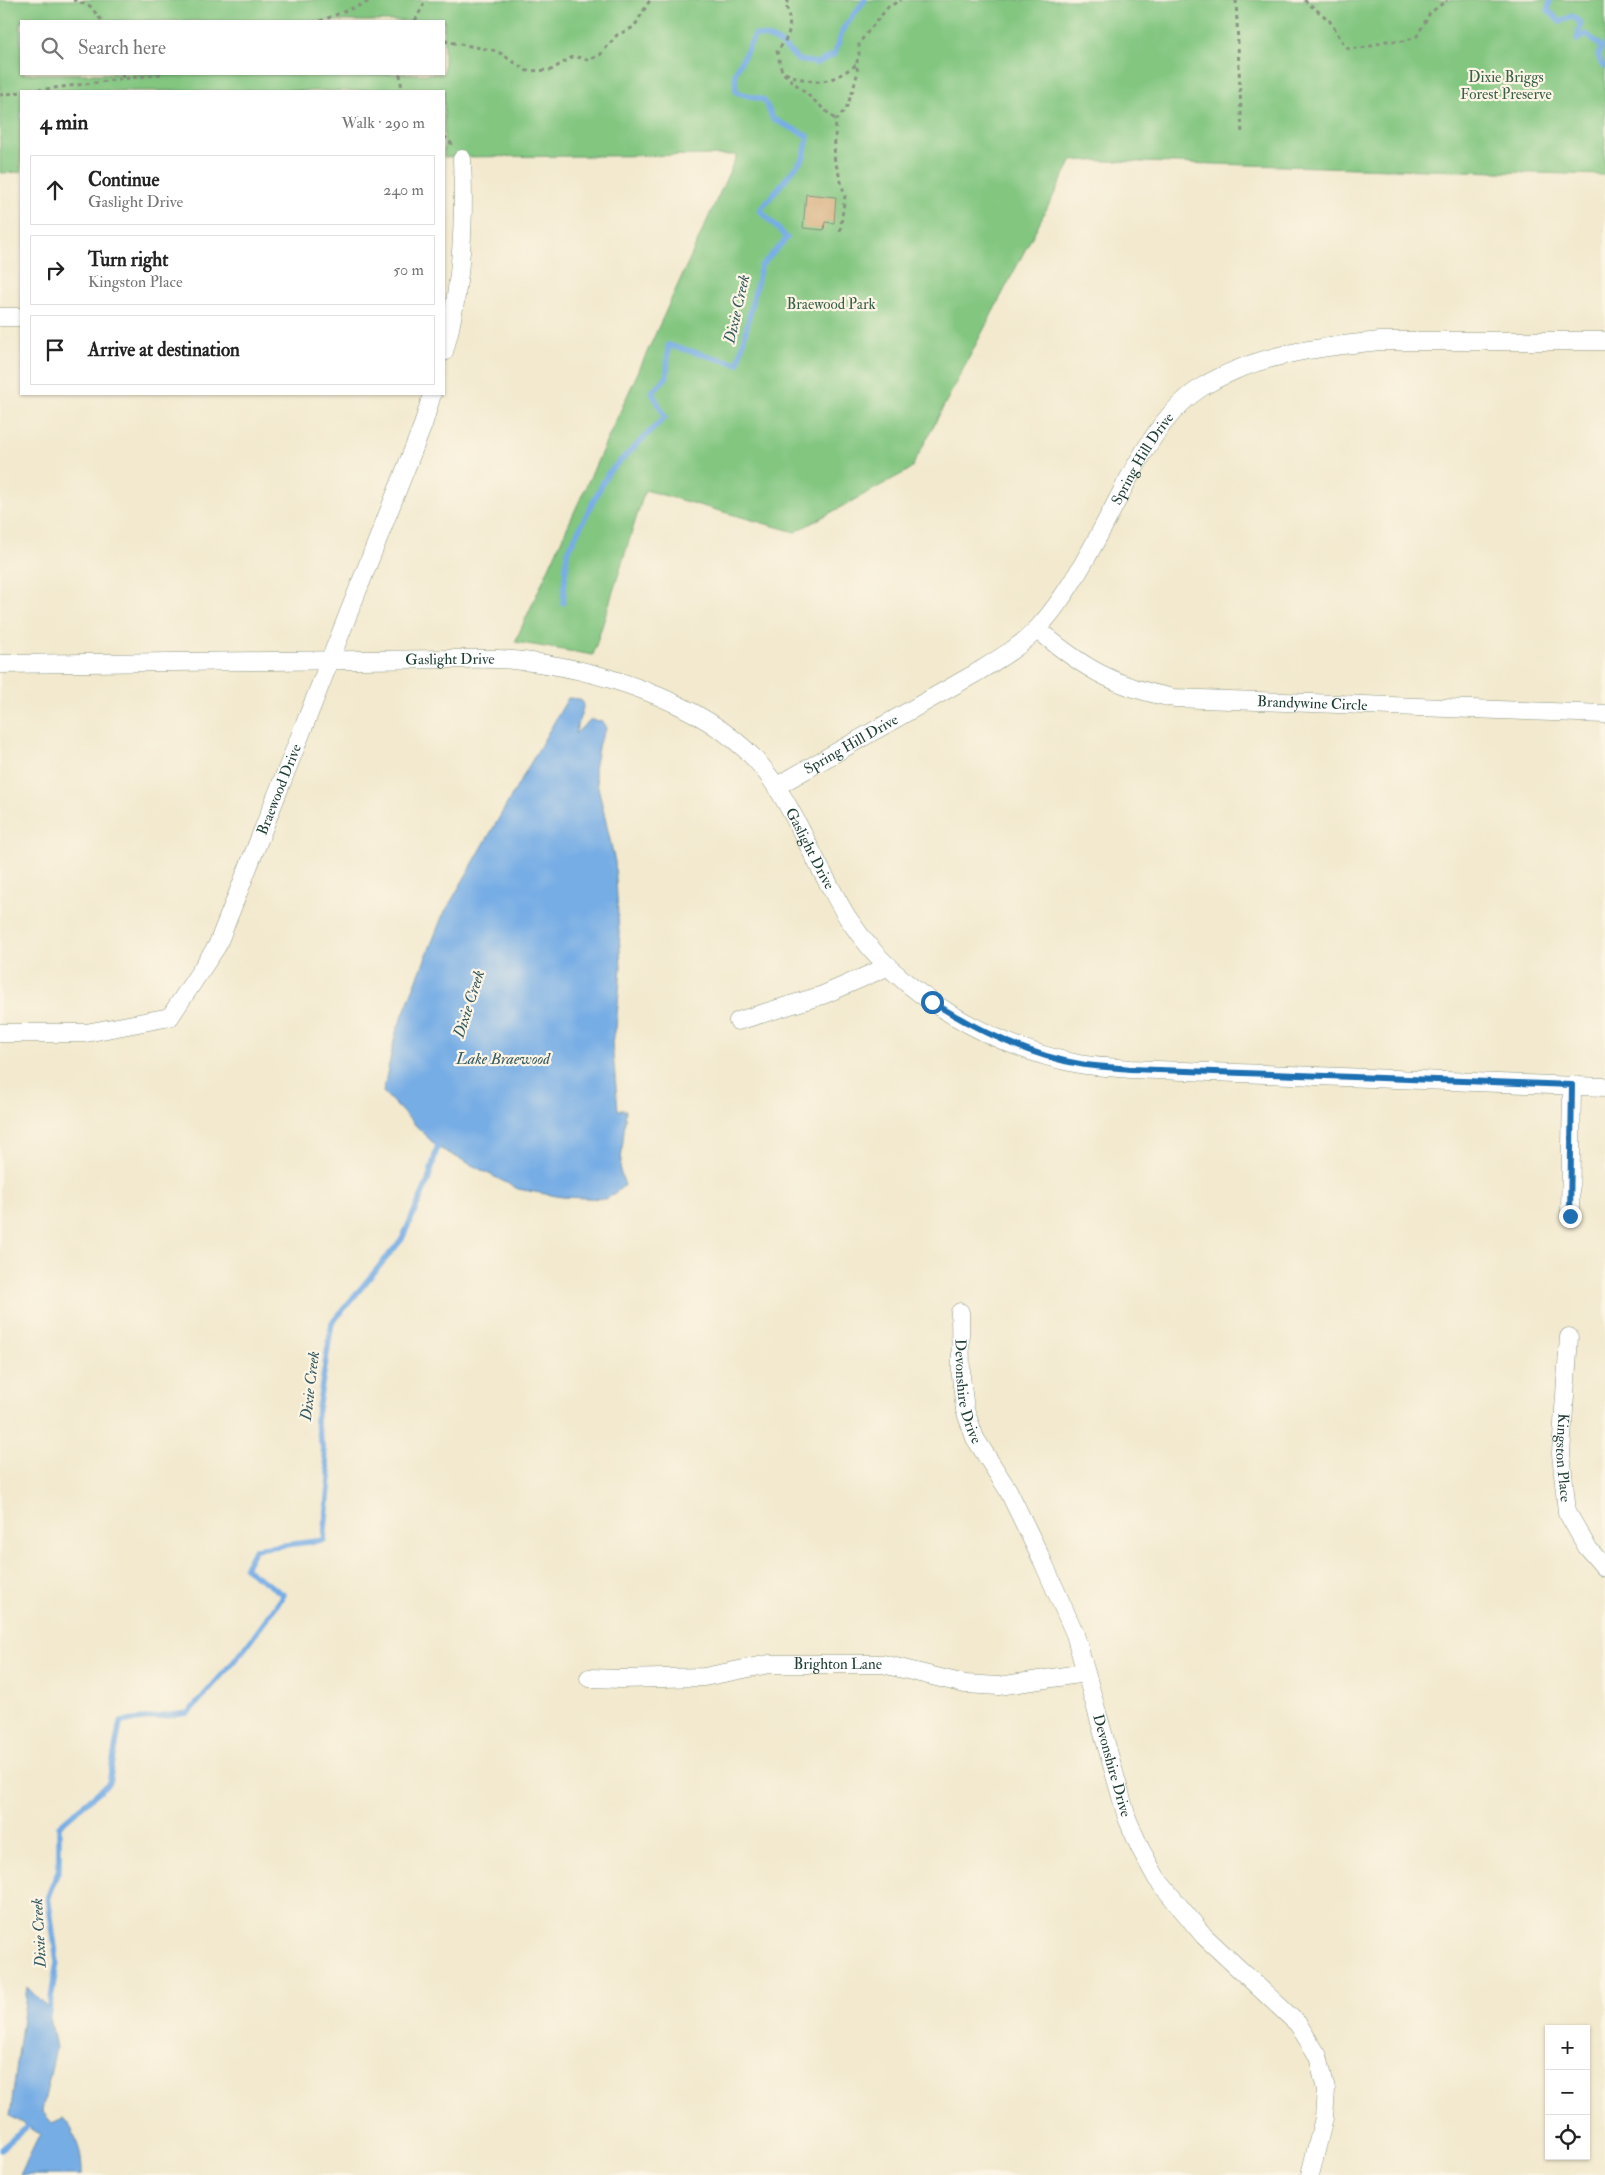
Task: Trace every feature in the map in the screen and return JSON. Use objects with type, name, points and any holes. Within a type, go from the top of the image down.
[{"type":"street","points":[[445,348],[454,310],[463,237],[462,159]]},
{"type":"street","points":[[0,318],[20,317]]},
{"type":"street","name":"Spring Hill Drive","points":[[777,786],[976,673],[1007,654],[1037,629],[1069,586],[1156,432],[1180,405],[1201,388],[1230,372],[1263,360],[1303,350],[1380,341],[1605,341]]},
{"type":"street","name":"Braewood Drive","points":[[0,1033],[86,1033],[170,1017],[217,946],[424,425],[432,395]]},
{"type":"street","name":"Brandywine Circle","points":[[1037,629],[1086,668],[1125,686],[1174,698],[1605,714]]},
{"type":"street","name":"Gaslight Drive","points":[[0,664],[512,660],[551,665],[635,687],[668,700],[704,719],[754,759],[777,786],[824,877],[850,922],[871,948],[909,986],[972,1027],[1028,1050],[1079,1064],[1130,1069],[1605,1087]]},
{"type":"street","points":[[738,1022],[823,995],[889,966]]},
{"type":"street","points":[[1570,1216],[1572,1085]]},
{"type":"street","name":"Devonshire Drive","points":[[960,1312],[961,1376],[965,1410],[975,1438],[1008,1490],[1043,1562],[1074,1634],[1127,1818],[1140,1848],[1157,1879],[1204,1936],[1298,2024],[1318,2056],[1326,2090],[1324,2118],[1310,2175]]},
{"type":"street","name":"Kingston Place","points":[[1570,1336],[1561,1453],[1567,1512],[1587,1547],[1605,1568]]},
{"type":"street","name":"Brighton Lane","points":[[589,1678],[704,1677],[769,1664],[883,1664],[965,1684],[999,1686],[1085,1674]]},
{"type":"path","points":[[73,0],[90,6],[101,20]]},
{"type":"path","points":[[323,20],[373,0]]},
{"type":"path","points":[[416,20],[426,0]]},
{"type":"path","points":[[445,41],[496,51],[528,71],[551,70],[574,56],[588,60],[600,55],[617,35],[634,27],[650,0]]},
{"type":"path","points":[[789,0],[786,3],[790,21],[789,38],[778,51],[782,72],[836,120]]},
{"type":"path","points":[[782,72],[804,81],[827,82],[856,65],[860,55],[859,43],[888,7],[901,0]]},
{"type":"path","points":[[1236,0],[1242,136]]},
{"type":"path","points":[[1304,0],[1329,20],[1349,49],[1368,47],[1386,41],[1405,41],[1417,36],[1430,13],[1447,0]]},
{"type":"path","points":[[840,231],[845,196],[834,158],[836,120],[846,109],[853,90],[858,71],[856,65]]},
{"type":"path","points":[[122,75],[124,79]]},
{"type":"path","points":[[38,90],[155,75]]},
{"type":"path","points":[[400,75],[402,90]]},
{"type":"path","points":[[0,95],[20,92]]},
{"type":"green space","name":"Dixie Briggs Forest Preserve","points":[[0,0],[1605,0],[1605,175],[1072,160],[911,469],[795,532],[645,490],[593,655],[515,642],[737,155],[445,157],[445,90],[20,90],[20,172],[0,173]]},
{"type":"water","name":"Lake Braewood","points":[[568,698],[580,699],[584,704],[575,734],[590,720],[603,721],[606,729],[599,743],[594,769],[615,862],[621,968],[616,1028],[612,1042],[618,1110],[626,1110],[620,1171],[625,1185],[607,1199],[562,1197],[518,1189],[437,1147],[383,1092],[396,1032],[442,917]]},
{"type":"water","points":[[27,1987],[48,2008],[56,2048],[42,2111],[52,2123],[63,2118],[72,2129],[80,2152],[82,2175],[20,2175],[40,2134],[10,2116]]},
{"type":"building","points":[[806,194],[836,197],[834,223],[825,222],[824,230],[803,228]]},
{"type":"waterway","name":"Dixie Creek","points":[[563,603],[567,553],[608,473],[665,417],[652,392],[667,377],[668,345],[738,364],[761,266],[787,238],[760,210],[804,157],[808,136],[773,119],[764,100],[736,92],[735,73],[755,35],[775,40],[798,60],[817,63],[835,54],[843,29],[865,0]]},
{"type":"waterway","points":[[1550,0],[1548,10],[1560,22],[1572,16],[1581,23],[1577,40],[1586,34],[1602,47],[1598,55],[1602,65],[1605,67]]},
{"type":"waterway","name":"Dixie Creek","points":[[48,2017],[57,1962],[48,1896],[59,1869],[59,1826],[109,1783],[120,1722],[188,1713],[243,1651],[284,1595],[245,1568],[255,1549],[324,1540],[330,1477],[316,1421],[332,1323],[402,1239],[428,1181],[439,1141]]},
{"type":"waterway","name":"Dixie Creek","points":[[0,2150],[30,2124],[31,2120]]},
{"type":"route","points":[[932,1002],[972,1027],[1028,1050],[1079,1064],[1130,1069],[1572,1085],[1570,1216]]},
{"type":"park label","name":"Braewood Park","points":[[831,304]]}]
